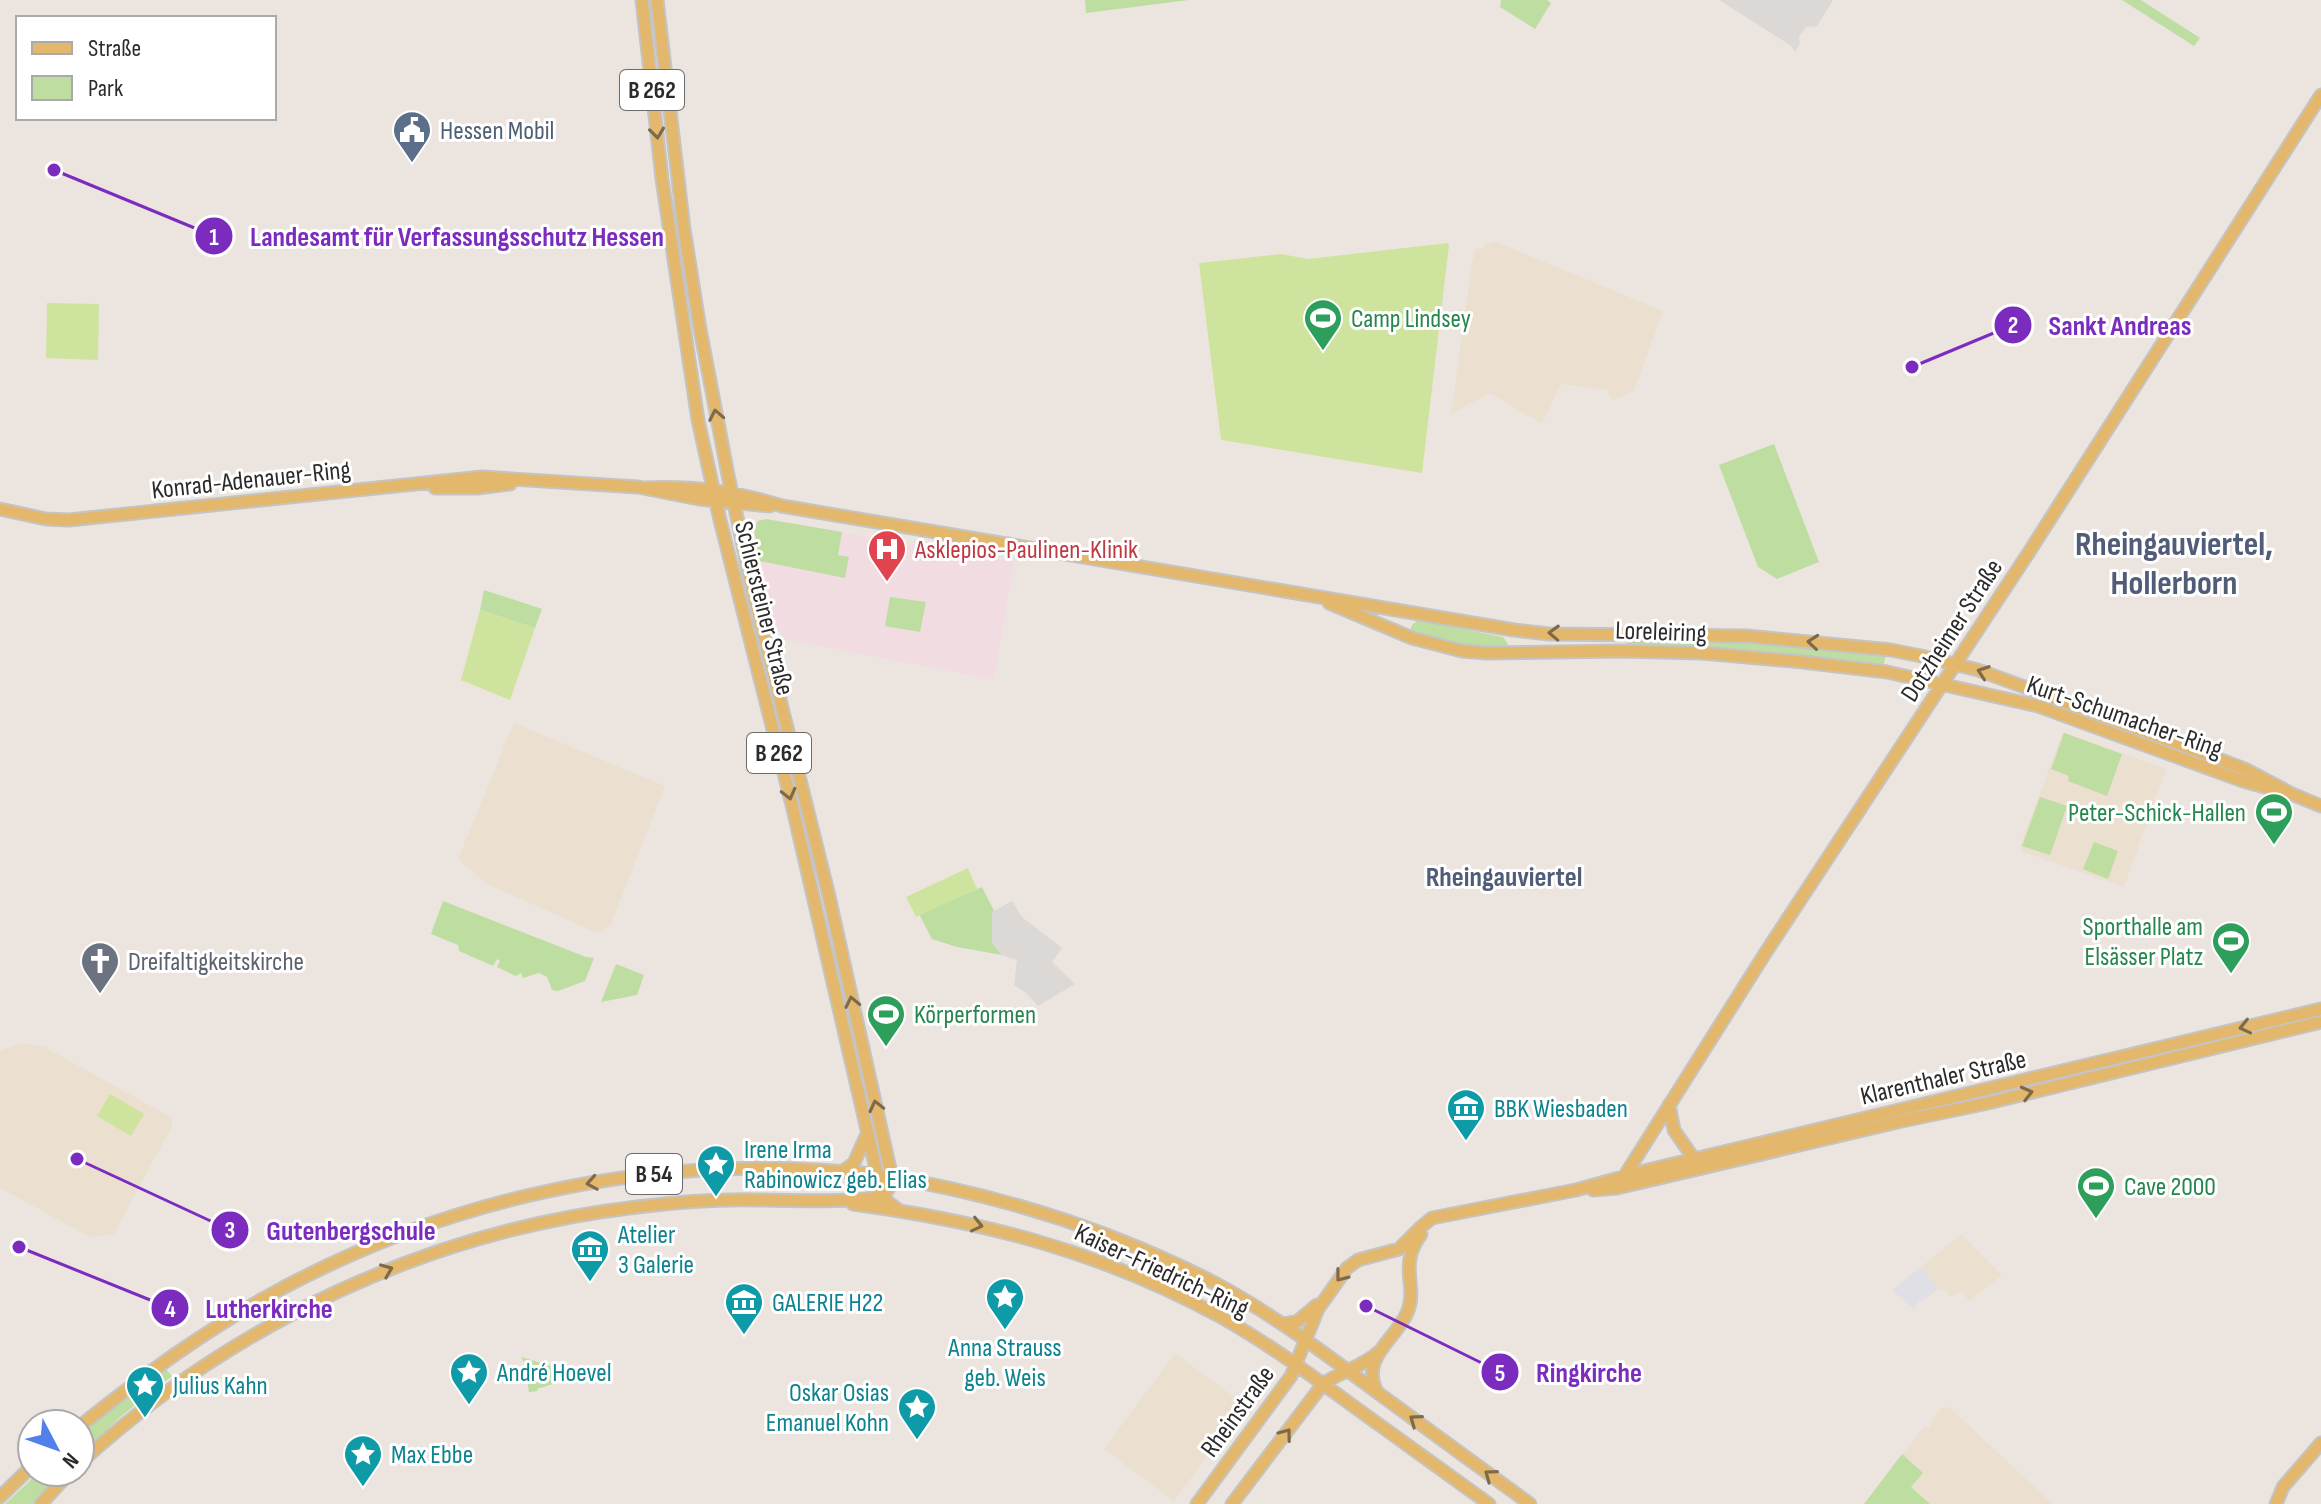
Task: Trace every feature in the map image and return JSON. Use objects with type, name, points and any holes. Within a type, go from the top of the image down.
[{"type":"main road","name":"Schiersteiner Straße","points":[[642,0],[662,179],[698,420],[793,809],[882,1195]]},
{"type":"main road","name":"Schiersteiner Straße","points":[[657,0],[686,243],[733,498],[828,892],[892,1178]]},
{"type":"main road","name":"Dotzheimer Straße","points":[[1621,1182],[2321,95]]},
{"type":"main road","name":"Konrad-Adenauer-Ring","points":[[0,508],[46,519],[69,520],[482,477],[645,488],[733,498],[1399,610]]},
{"type":"main road","name":"Konrad-Adenauer-Ring","points":[[415,486],[493,487],[520,481]]},
{"type":"main road","name":"Konrad-Adenauer-Ring","points":[[1316,597],[1382,626]]},
{"type":"main road","name":"Loreleiring","points":[[1399,610],[1531,632],[1747,636],[1891,650],[1955,664]]},
{"type":"main road","name":"Loreleiring","points":[[1382,626],[1427,644],[1462,651],[1702,653],[1860,668],[1941,685]]},
{"type":"main road","name":"Kurt-Schumacher-Ring","points":[[1955,664],[1982,671],[2194,749],[2247,770],[2321,806]]},
{"type":"main road","name":"Kurt-Schumacher-Ring","points":[[1941,685],[2038,706],[2243,781],[2292,794]]},
{"type":"main road","name":"Klarenthaler Straße","points":[[1621,1182],[1694,1159],[2321,1009]]},
{"type":"main road","name":"Klarenthaler Straße","points":[[1408,1249],[1430,1219],[1454,1212],[1621,1182],[1988,1103],[2321,1022]]},
{"type":"main road","points":[[1669,1105],[1674,1130],[1694,1159]]},
{"type":"main road","points":[[841,1172],[854,1163],[867,1133]]},
{"type":"main road","name":"Kaiser-Friedrich-Ring","points":[[96,1414],[187,1345],[251,1306],[339,1260],[435,1222],[540,1193],[648,1175],[747,1169],[841,1172],[878,1175],[1004,1201],[1098,1231],[1172,1262],[1284,1324],[1340,1369],[1377,1392],[1530,1504]]},
{"type":"main road","points":[[892,1178],[890,1189],[882,1195],[900,1211]]},
{"type":"main road","name":"Kaiser-Friedrich-Ring","points":[[96,1450],[150,1404],[263,1329],[325,1297],[421,1257],[504,1232],[618,1209],[726,1200],[829,1201],[882,1195]]},
{"type":"main road","name":"Kaiser-Friedrich-Ring","points":[[829,1201],[967,1222],[1022,1236],[1081,1254],[1209,1311],[1296,1364],[1489,1504]]},
{"type":"main road","points":[[1284,1324],[1298,1321],[1323,1299],[1353,1262],[1408,1249],[1408,1310],[1380,1351],[1372,1370],[1372,1381],[1377,1392]]},
{"type":"main road","name":"Rheinstraße","points":[[1197,1504],[1289,1378],[1323,1299]]},
{"type":"main road","points":[[1323,1384],[1340,1369],[1366,1362],[1380,1351]]},
{"type":"main road","name":"Rheinstraße","points":[[1232,1504],[1323,1384]]},
{"type":"main road","points":[[2276,1504],[2283,1487],[2321,1443]]},
{"type":"main road","points":[[0,1497],[16,1482]]},
{"type":"main road","points":[[41,1504],[56,1488]]},
{"type":"shaded area","points":[[1719,0],[1833,0],[1817,26],[1806,27],[1795,52],[1790,45]]},
{"type":"shaded area","points":[[1494,241],[1663,311],[1634,391],[1612,401],[1607,390],[1561,384],[1542,424],[1490,393],[1451,414],[1472,262],[1477,247],[1483,249],[1486,242],[1492,244]]},
{"type":"shaded area","name":"Asklepios-Paulinen-Klinik","points":[[766,519],[1012,561],[1014,565],[994,680],[784,639],[773,625],[754,528],[758,521]]},
{"type":"shaded area","points":[[514,723],[665,786],[611,924],[601,933],[487,884],[458,859]]},
{"type":"shaded area","points":[[2063,732],[2166,769],[2124,887],[2023,852],[2020,846]]},
{"type":"shaded area","points":[[1012,901],[1022,917],[1062,948],[1052,962],[1075,984],[1038,1006],[1014,985],[1017,960],[1002,955],[992,943],[992,912]]},
{"type":"shaded area","points":[[21,1043],[45,1047],[172,1118],[172,1126],[114,1234],[90,1237],[0,1188],[0,1051]]},
{"type":"shaded area","points":[[1961,1234],[2002,1275],[1969,1301],[1962,1291],[1950,1297],[1944,1289],[1940,1291],[1921,1267]]},
{"type":"shaded area","points":[[1921,1267],[1938,1289],[1918,1302],[1914,1309],[1892,1290]]},
{"type":"shaded area","points":[[1175,1353],[1245,1405],[1174,1501],[1104,1449]]},
{"type":"shaded area","points":[[1949,1407],[2053,1504],[1930,1504],[1911,1487],[1902,1454],[1925,1426],[1928,1428],[1942,1408]]},
{"type":"green space","points":[[1085,0],[1189,0],[1086,13]]},
{"type":"green space","points":[[1501,0],[1547,0],[1551,3],[1535,29],[1500,7]]},
{"type":"green space","points":[[2122,0],[2141,0],[2200,38],[2194,46]]},
{"type":"green space","name":"Camp Lindsey","points":[[1448,243],[1422,473],[1221,440],[1199,263],[1281,254],[1308,259]]},
{"type":"green space","points":[[47,303],[99,304],[98,360],[46,358]]},
{"type":"green space","points":[[1774,444],[1819,562],[1777,579],[1758,567],[1719,465]]},
{"type":"green space","points":[[766,519],[842,532],[838,555],[849,557],[845,578],[759,561],[754,528],[758,521]]},
{"type":"green space","points":[[484,590],[542,609],[535,628],[480,610]]},
{"type":"green space","points":[[890,597],[926,602],[920,632],[885,626]]},
{"type":"green space","points":[[480,610],[535,628],[510,700],[461,680]]},
{"type":"green space","points":[[1418,620],[1503,637],[1508,644],[1500,651],[1436,641],[1410,631]]},
{"type":"green space","points":[[1631,639],[1708,639],[1886,654],[1883,668],[1630,648],[1626,644]]},
{"type":"green space","points":[[2064,733],[2122,754],[2107,796],[2068,781],[2069,776],[2051,769]]},
{"type":"green space","points":[[2040,797],[2067,806],[2050,855],[2022,846]]},
{"type":"green space","points":[[2094,842],[2118,851],[2108,879],[2083,869]]},
{"type":"green space","points":[[968,868],[977,889],[916,917],[906,897]]},
{"type":"green space","points":[[982,887],[994,911],[992,943],[1002,955],[932,939],[919,914]]},
{"type":"green space","points":[[443,901],[594,958],[585,981],[558,991],[552,990],[547,977],[539,973],[523,978],[521,973],[516,976],[497,967],[500,961],[497,959],[493,966],[459,951],[458,945],[431,934]]},
{"type":"green space","points":[[616,964],[644,975],[637,995],[601,1002]]},
{"type":"green space","points":[[110,1094],[144,1114],[131,1136],[97,1116]]},
{"type":"green space","points":[[521,1357],[558,1368],[553,1384],[529,1392]]},
{"type":"green space","points":[[165,1368],[172,1376],[96,1440],[96,1420]]},
{"type":"green space","points":[[1902,1454],[1923,1473],[1911,1487],[1930,1504],[1864,1504]]},
{"type":"green space","points":[[22,1488],[48,1488],[33,1504],[5,1504]]},
{"type":"place","name":"Hessen Mobil","points":[[412,164]]},
{"type":"place","name":"Landesamt für Verfassungsschutz Hessen","points":[[54,170]]},
{"type":"place","name":"Camp Lindsey","points":[[1323,352]]},
{"type":"place","name":"Sankt Andreas","points":[[1912,367]]},
{"type":"place","name":"Asklepios-Paulinen-Klinik","points":[[887,583]]},
{"type":"place","name":"Peter-Schick-Hallen","points":[[2274,846]]},
{"type":"place","name":"Sporthalle am Elsässer Platz","points":[[2231,975]]},
{"type":"place","name":"Dreifaltigkeitskirche","points":[[100,995]]},
{"type":"place","name":"Körperformen","points":[[886,1048]]},
{"type":"place","name":"BBK Wiesbaden","points":[[1466,1142]]},
{"type":"place","name":"Gutenbergschule","points":[[77,1159]]},
{"type":"place","name":"Irene Irma Rabinowicz geb. Elias","points":[[716,1198]]},
{"type":"place","name":"Cave 2000","points":[[2096,1220]]},
{"type":"place","name":"Lutherkirche","points":[[19,1247]]},
{"type":"place","name":"Atelier 3 Galerie","points":[[590,1283]]},
{"type":"place","name":"Ringkirche","points":[[1366,1306]]},
{"type":"place","name":"Anna Strauss geb. Weis","points":[[1005,1331]]},
{"type":"place","name":"GALERIE H22","points":[[744,1336]]},
{"type":"place","name":"André Hoevel","points":[[469,1406]]},
{"type":"place","name":"Julius Kahn","points":[[145,1419]]},
{"type":"place","name":"Oskar Osias Emanuel Kohn","points":[[917,1441]]},
{"type":"place","name":"Max Ebbe","points":[[363,1488]]},
{"type":"district","name":"Rheingauviertel, Hollerborn","points":[[2174,562]]},
{"type":"district","name":"Rheingauviertel","points":[[1504,876]]}]
